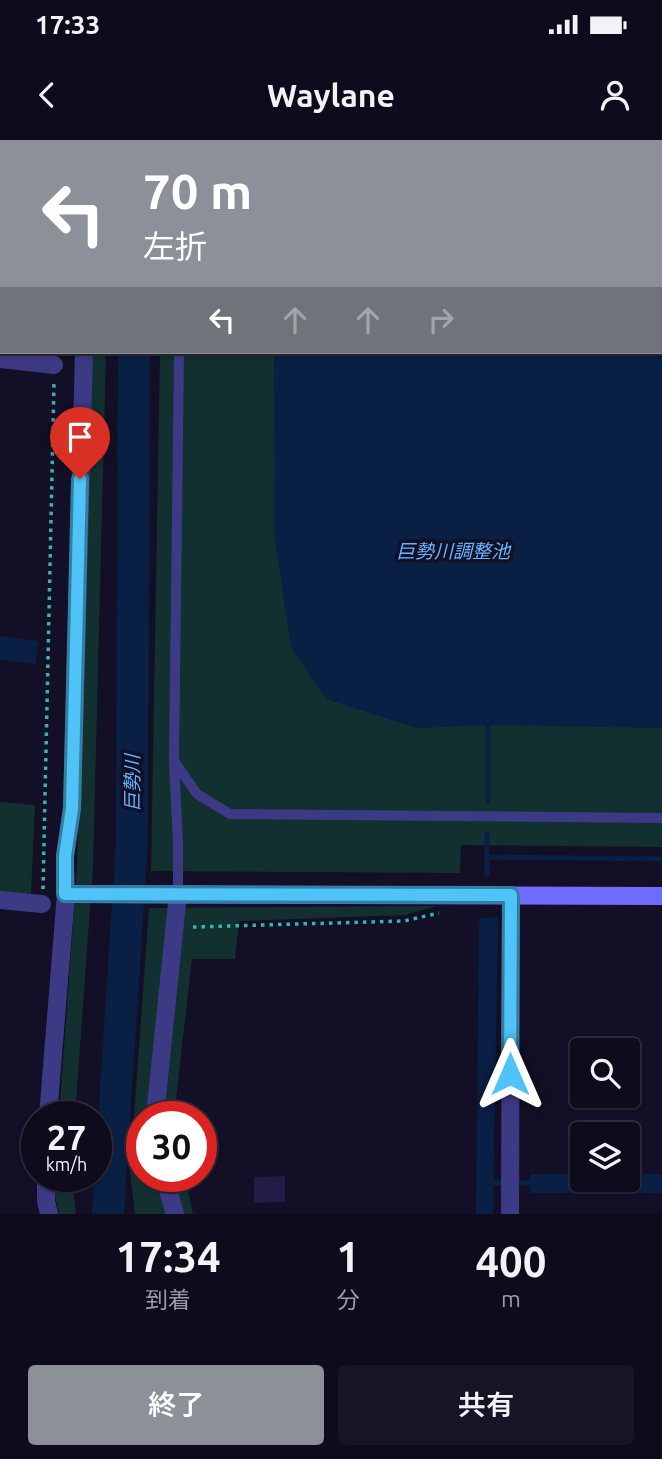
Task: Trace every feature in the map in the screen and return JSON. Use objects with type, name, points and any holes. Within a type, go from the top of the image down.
[{"type":"street","points":[[49,1101],[65,894],[65,856],[72,808],[84,354]]},
{"type":"street","points":[[0,359],[54,365]]},
{"type":"street","points":[[65,894],[662,896]]},
{"type":"street","points":[[157,1101],[178,894]]},
{"type":"street","points":[[510,1214],[511,895]]},
{"type":"street","points":[[0,900],[43,904]]},
{"type":"street","points":[[46,1192],[49,1214]]},
{"type":"street","points":[[169,1192],[175,1214]]},
{"type":"lane","points":[[178,894],[174,761],[179,354]]},
{"type":"lane","points":[[174,761],[197,794],[230,814],[662,818]]},
{"type":"path","points":[[43,904],[54,365]]},
{"type":"path","points":[[193,927],[404,921],[441,913]]},
{"type":"green space","points":[[89,354],[106,354],[93,867],[76,1101],[60,1101],[77,867]]},
{"type":"green space","points":[[160,354],[380,354],[662,583],[662,847],[461,845],[460,873],[151,871]]},
{"type":"green space","points":[[0,802],[35,805],[31,894],[0,892]]},
{"type":"green space","points":[[437,906],[405,915],[239,921],[235,959],[192,959],[176,1101],[135,1101],[149,908]]},
{"type":"green space","points":[[54,1192],[74,1192],[76,1214],[59,1214]]},
{"type":"green space","points":[[132,1192],[188,1192],[193,1214],[135,1214]]},
{"type":"water","name":"巨勢川調整池","points":[[274,354],[662,354],[662,728],[488,725],[416,728],[326,699],[291,647],[275,540]]},
{"type":"water","points":[[0,636],[38,641],[36,664],[0,660]]},
{"type":"water","points":[[498,917],[493,1214],[476,1214],[479,918]]},
{"type":"water","points":[[530,1174],[570,1174],[570,1192],[640,1192],[640,1174],[662,1174],[662,1193],[530,1193]]},
{"type":"building","points":[[285,1176],[285,1202],[254,1203],[254,1177]]},
{"type":"waterway","name":"巨勢川","points":[[108,1214],[132,840],[134,354]]},
{"type":"waterway","points":[[488,725],[488,802]]},
{"type":"waterway","points":[[487,834],[487,857]]},
{"type":"waterway","points":[[487,874],[487,857],[662,859]]},
{"type":"waterway","points":[[487,1183],[536,1183]]},
{"type":"route","points":[[80,479],[72,808],[65,856],[65,894],[511,895],[510,1074]]}]
